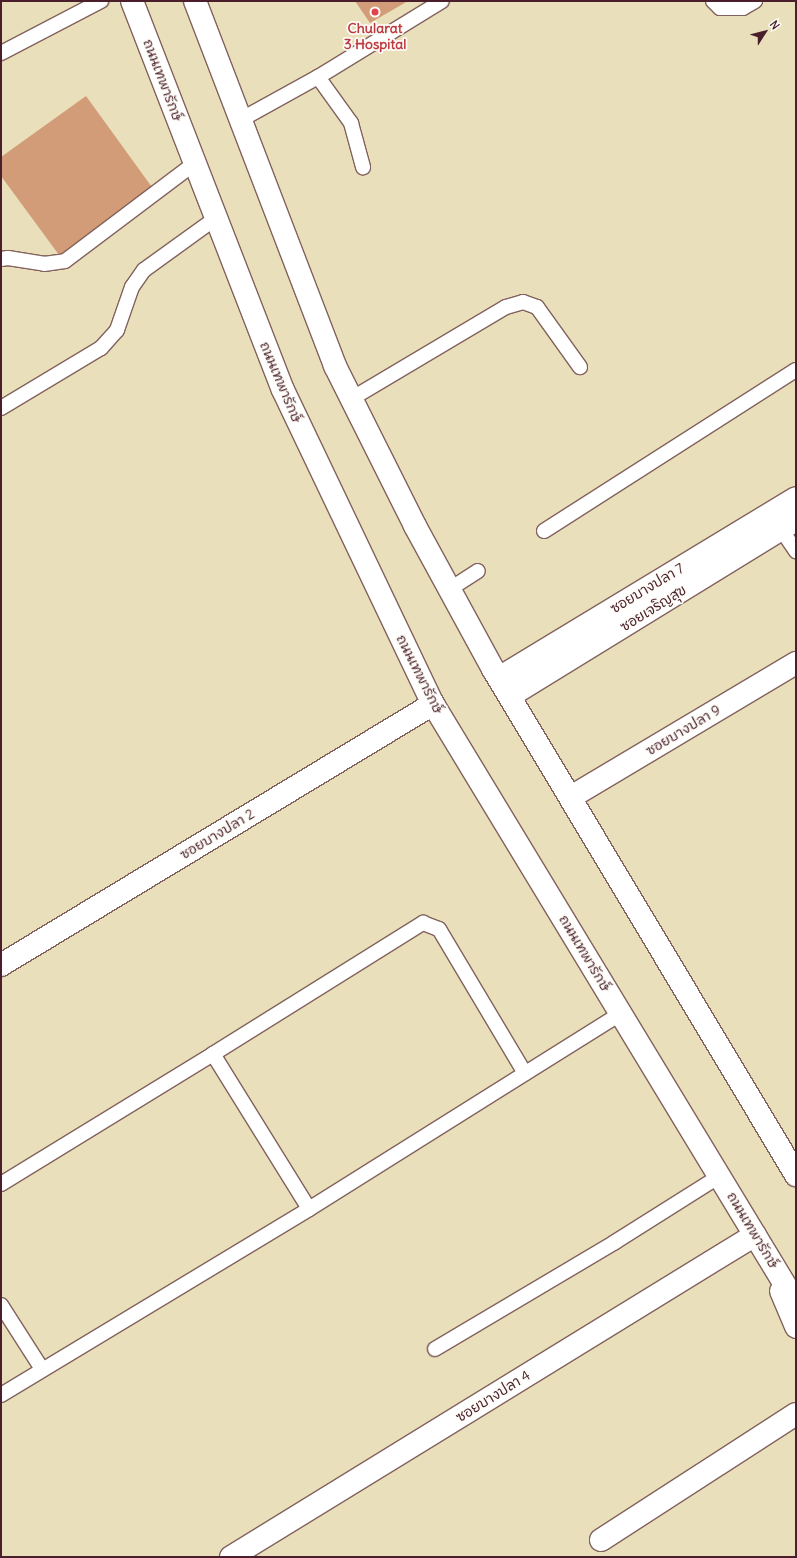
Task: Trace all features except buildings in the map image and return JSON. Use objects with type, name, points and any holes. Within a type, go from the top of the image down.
[{"type":"main road","name":"ถนนเทพารักษ์","points":[[132,1],[283,390],[433,704],[796,1303]]},
{"type":"main road","points":[[195,1],[242,119],[335,366],[351,399],[450,589],[499,678],[796,1175]]},
{"type":"main road","name":"ซอยบางปลา 7","points":[[499,678],[796,498]]},
{"type":"main road","name":"ซอยเจริญสุข","points":[[510,696],[789,525]]},
{"type":"main road","name":"ซอยบางปลา 9","points":[[571,797],[796,663]]},
{"type":"main road","name":"ซอยบางปลา 2","points":[[1,965],[433,704]]},
{"type":"main road","points":[[760,1242],[796,1327]]},
{"type":"main road","name":"ซอยบางปลา 4","points":[[231,1557],[760,1242]]},
{"type":"main road","points":[[601,1540],[796,1414]]},
{"type":"lane","points":[[1,53],[101,1]]},
{"type":"lane","points":[[242,119],[318,77],[442,1]]},
{"type":"lane","points":[[714,1],[720,8],[743,8],[755,1]]},
{"type":"lane","points":[[318,77],[351,123],[363,167]]},
{"type":"lane","points":[[1,259],[8,258],[44,264],[65,261],[195,163]]},
{"type":"lane","points":[[1,408],[101,348],[117,330],[132,287],[144,270],[216,218]]},
{"type":"lane","points":[[351,399],[506,308],[523,302],[537,307],[580,367]]},
{"type":"lane","points":[[544,531],[796,370]]},
{"type":"lane","points":[[789,525],[796,551]]},
{"type":"lane","points":[[450,589],[478,571]]},
{"type":"lane","points":[[1,1184],[423,923],[439,929],[525,1073]]},
{"type":"lane","points":[[1,1396],[42,1369],[309,1209],[621,1013]]},
{"type":"lane","points":[[213,1054],[309,1209]]},
{"type":"lane","points":[[435,1349],[615,1242],[720,1176]]},
{"type":"lane","points":[[1,1305],[42,1369]]},
{"type":"place","name":"Chularat 3 Hospital","points":[[375,12]]}]
